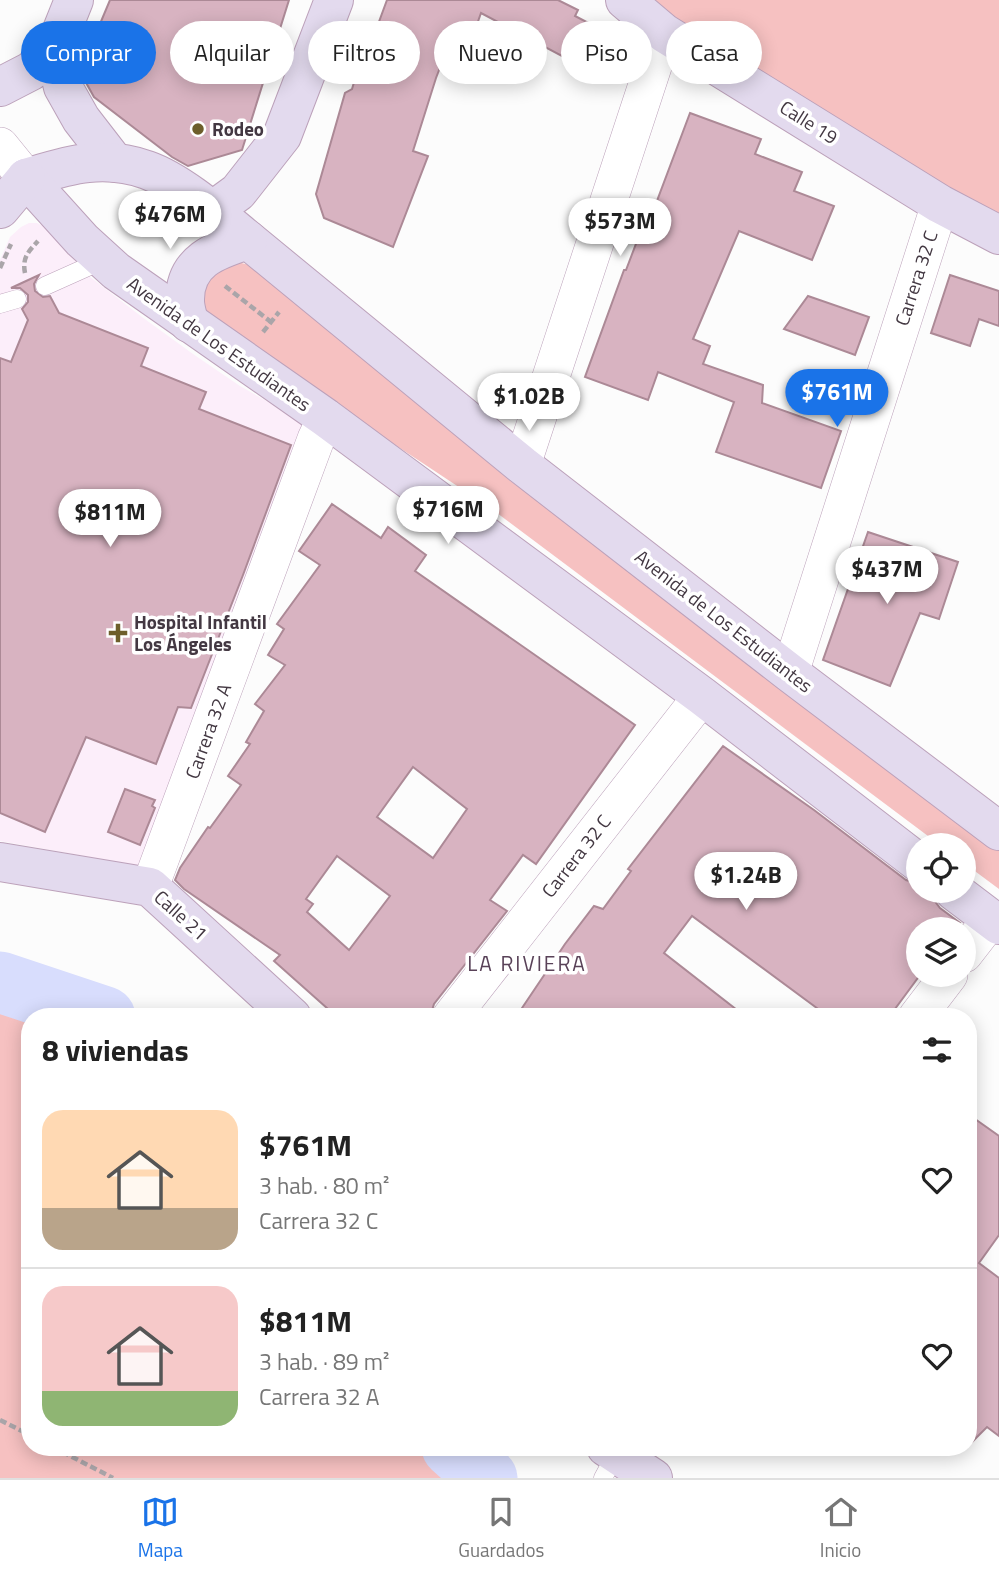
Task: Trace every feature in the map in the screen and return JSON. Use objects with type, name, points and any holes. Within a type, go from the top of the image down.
[{"type":"main road","points":[[66,21],[74,0]]},
{"type":"main road","points":[[212,211],[238,192],[282,135],[334,0]]},
{"type":"main road","name":"Calle 19","points":[[625,0],[664,33],[940,204],[999,235]]},
{"type":"main road","points":[[0,87],[21,76]]},
{"type":"main road","points":[[62,84],[81,119],[115,163]]},
{"type":"main road","name":"Avenida de Los Estudiantes","points":[[906,853],[702,696],[326,418],[126,279],[82,240],[26,178],[88,163],[115,163],[147,170],[174,183],[248,240],[522,465],[999,831]]},
{"type":"main road","points":[[0,209],[26,178]]},
{"type":"main road","points":[[189,323],[185,301],[187,283],[194,269],[206,256],[248,240]]},
{"type":"main road","name":"Calle 21","points":[[0,862],[150,887],[282,1008]]},
{"type":"main road","points":[[970,903],[995,922]]},
{"type":"main road","points":[[608,1460],[653,1478]]},
{"type":"street","points":[[522,465],[664,33]]},
{"type":"street","points":[[0,146],[26,178]]},
{"type":"street","name":"Carrera 32 C","points":[[790,673],[940,204]]},
{"type":"street","name":"Carrera 32 A","points":[[150,887],[326,418]]},
{"type":"street","name":"Carrera 32 C","points":[[458,1008],[702,696]]},
{"type":"street","points":[[976,942],[995,922]]},
{"type":"street","points":[[924,1008],[940,987]]},
{"type":"lane","points":[[45,286],[103,260]]},
{"type":"path","points":[[0,1420],[21,1430]]},
{"type":"path","points":[[70,1456],[113,1478]]},
{"type":"shaded area","points":[[611,0],[999,0],[999,232],[751,84],[762,84],[762,21],[666,21],[666,33],[652,25],[652,21],[646,21]]},
{"type":"shaded area","name":"Hospital Infantil Los Ángeles","points":[[29,223],[43,226],[89,276],[193,354],[240,386],[311,426],[151,868],[0,841],[0,260],[10,237]]},
{"type":"shaded area","points":[[238,262],[262,273],[508,479],[999,849],[999,889],[976,872],[976,833],[924,833],[489,507],[220,329],[210,321],[201,300],[209,272]]},
{"type":"shaded area","points":[[0,982],[78,1008],[21,1008],[21,1456],[462,1456],[487,1478],[0,1478]]},
{"type":"building","points":[[110,0],[289,0],[282,21],[170,21],[170,84],[263,84],[242,150],[188,166],[172,157],[94,97],[87,84],[156,84],[156,21],[101,21]]},
{"type":"building","points":[[387,0],[558,0],[578,10],[575,16],[585,21],[561,21],[561,56],[547,48],[547,21],[496,21],[481,13],[478,21],[434,21],[434,84],[413,151],[428,156],[393,247],[324,218],[316,194],[345,93],[352,89],[354,84],[420,84],[420,21],[379,21]]},
{"type":"building","points":[[690,113],[761,139],[755,154],[802,172],[794,191],[834,206],[812,260],[739,231],[693,339],[710,346],[703,364],[763,385],[762,403],[841,431],[821,488],[716,452],[734,402],[658,372],[648,400],[585,377],[624,270],[639,236],[643,238]]},
{"type":"building","name":"Hospital Infantil Los Ángeles","points":[[39,275],[34,284],[35,291],[43,297],[50,296],[59,313],[148,348],[141,366],[206,392],[199,409],[291,445],[191,708],[178,707],[156,764],[86,737],[45,832],[0,813],[0,358],[11,362],[28,320],[22,309],[28,302],[28,295],[20,288],[11,288]]},
{"type":"building","points":[[950,275],[999,291],[999,326],[979,319],[970,346],[931,333]]},
{"type":"building","points":[[808,296],[869,317],[855,355],[784,329]]},
{"type":"building","points":[[332,504],[381,538],[388,527],[426,555],[415,571],[635,725],[536,864],[523,855],[490,900],[507,911],[433,1008],[327,1008],[274,961],[280,955],[175,880],[208,827],[210,828],[241,785],[228,776],[250,744],[246,742],[264,711],[255,704],[285,665],[268,655],[284,629],[277,624],[320,565],[299,551]],"holes":[[[413,767],[467,809],[433,858],[377,817]],[[337,856],[390,896],[349,950],[307,912],[313,904],[306,899]]]},
{"type":"building","points":[[868,532],[958,562],[939,619],[920,613],[890,686],[823,660]]},
{"type":"building","points":[[723,746],[814,810],[906,880],[906,903],[936,903],[952,917],[906,917],[906,987],[911,987],[896,1008],[817,1008],[692,916],[664,953],[734,1008],[522,1008],[594,906],[603,909],[631,871],[628,869]]},
{"type":"building","points":[[125,789],[155,800],[152,806],[155,808],[140,845],[108,832]]},
{"type":"building","points":[[977,1120],[999,1136],[999,1235],[979,1263],[999,1278],[999,1436],[987,1427],[977,1437]]},
{"type":"waterway","points":[[0,982],[78,1008]]},
{"type":"waterway","points":[[462,1456],[487,1478]]},
{"type":"place","name":"Rodeo","points":[[198,129]]},
{"type":"place","name":"Hospital Infantil Los Ángeles","points":[[118,633]]},
{"type":"district","name":"LA RIVIERA","points":[[527,964]]}]
